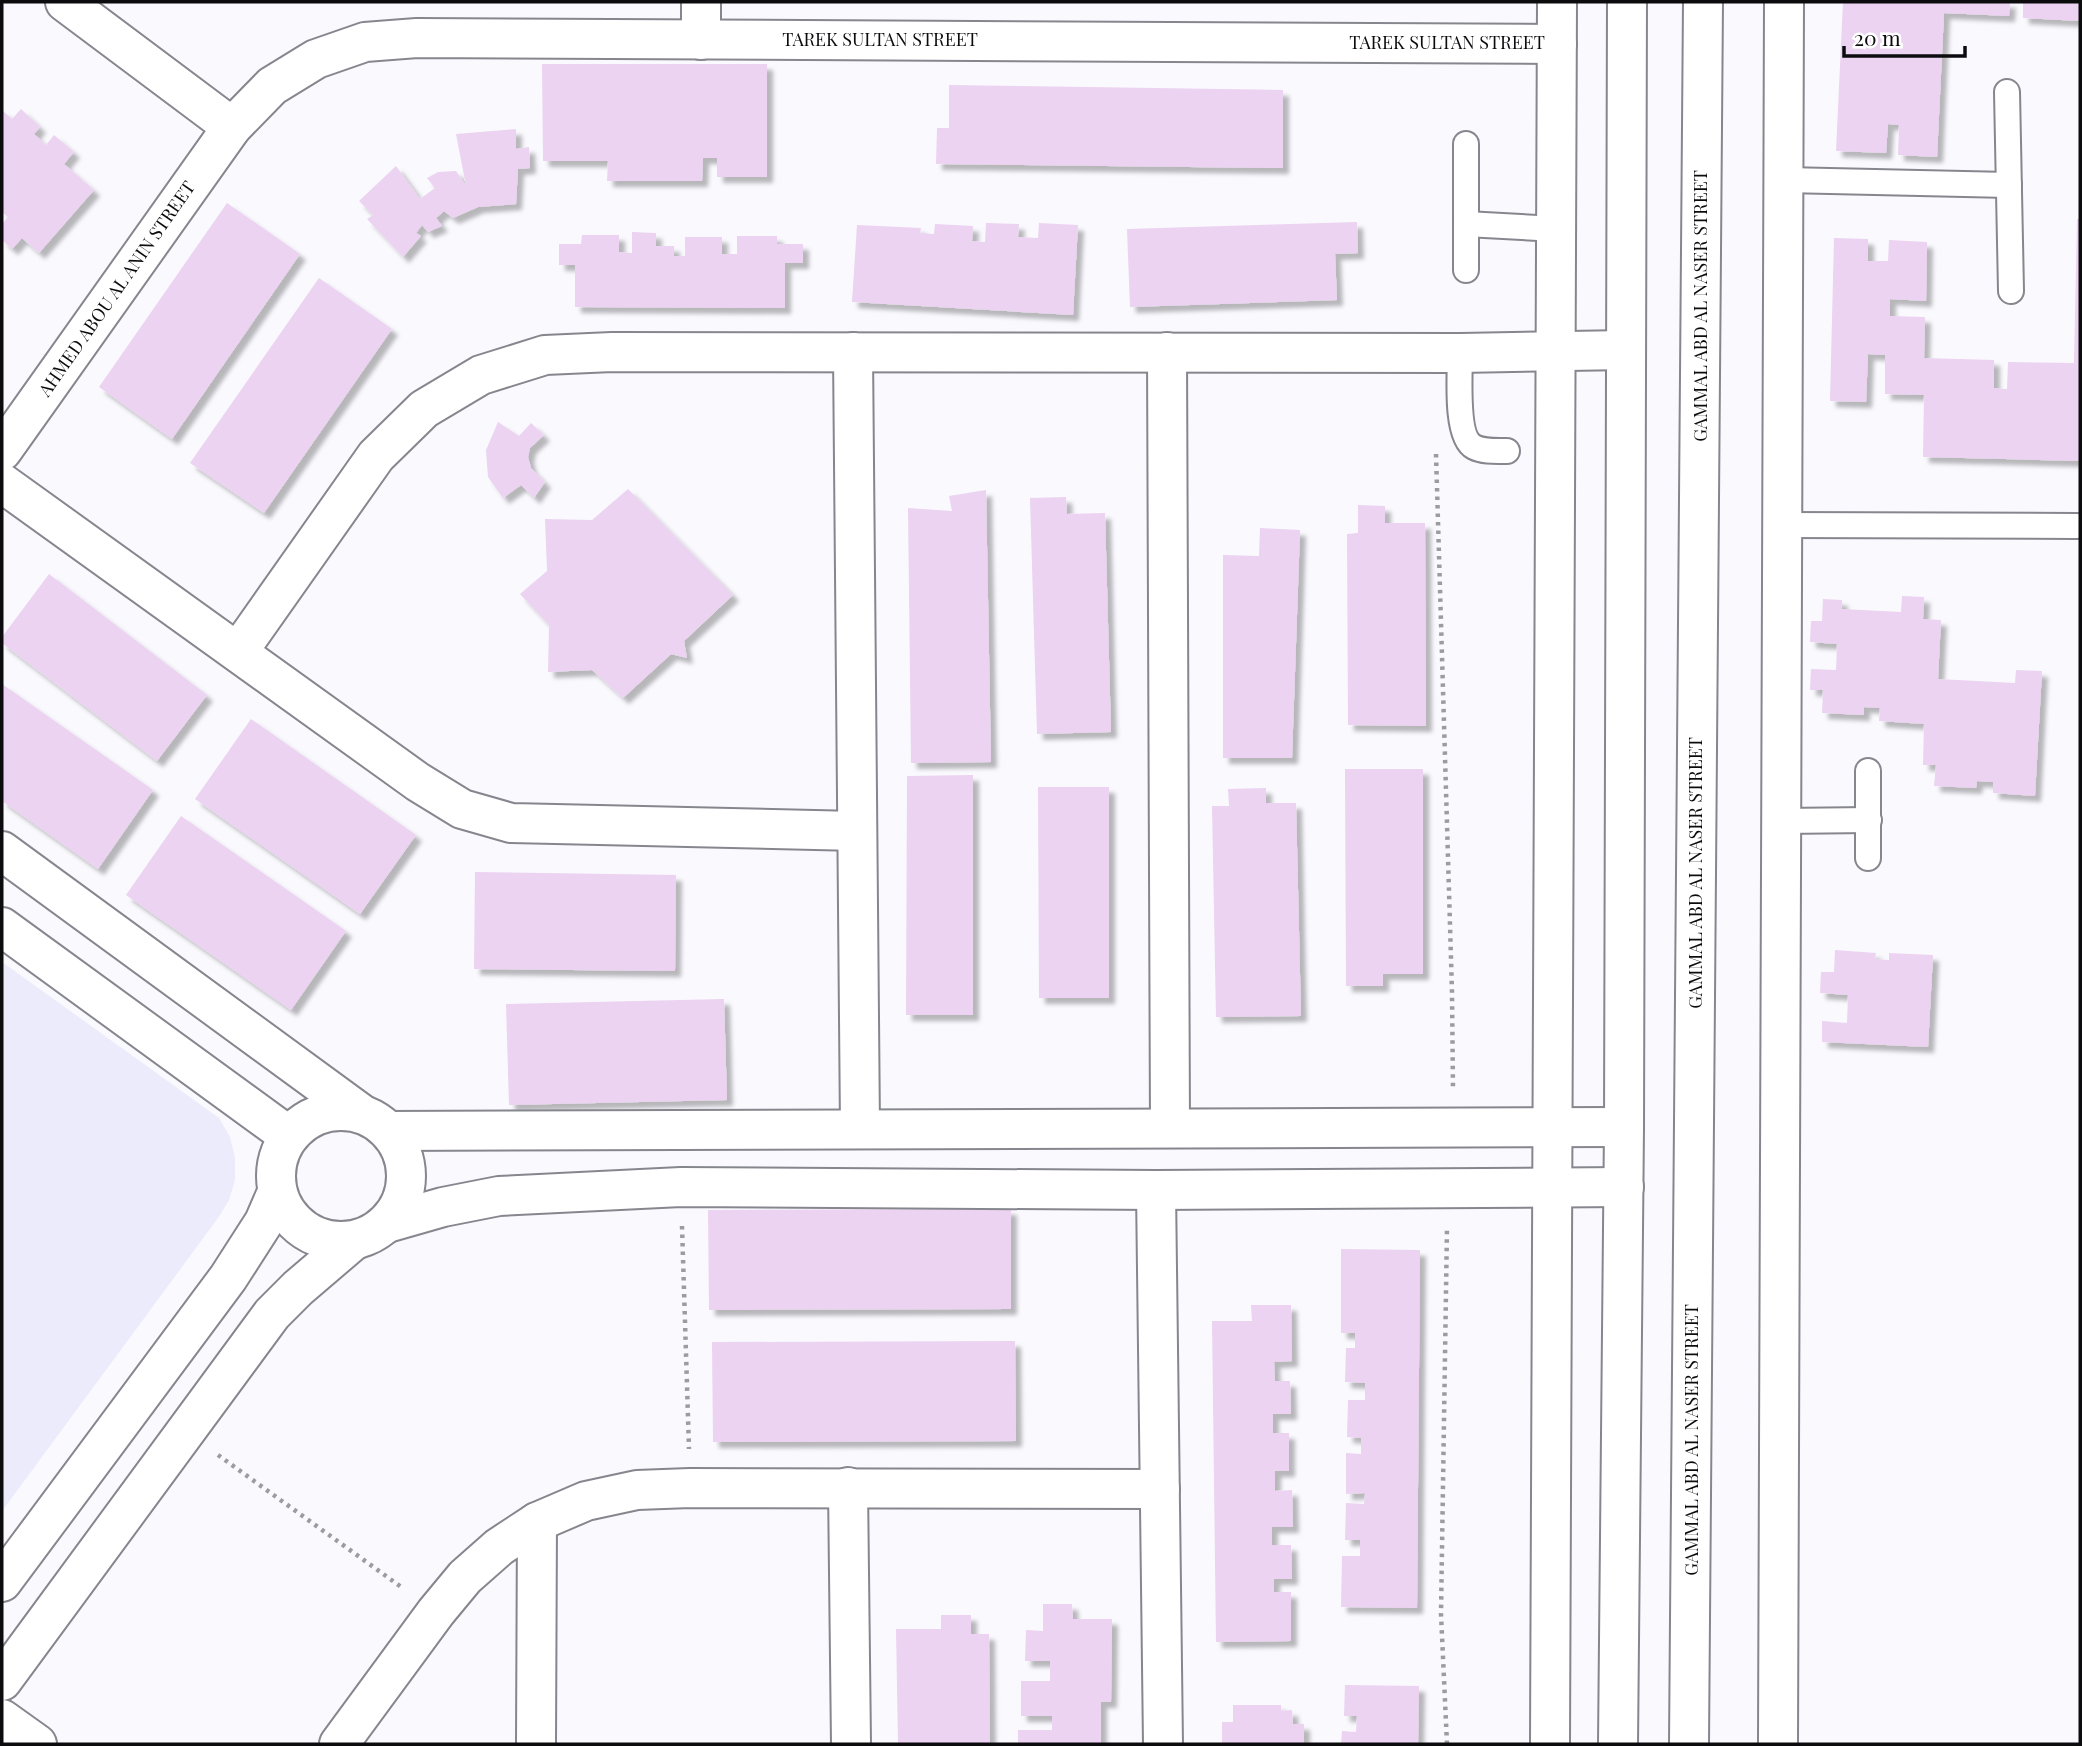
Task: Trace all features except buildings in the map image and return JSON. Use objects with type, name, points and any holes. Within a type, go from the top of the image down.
[{"type":"street","points":[[65,2],[232,127]]},
{"type":"street","points":[[701,2],[701,40]]},
{"type":"street","points":[[1550,1744],[1557,2]]},
{"type":"street","points":[[1618,1744],[1625,1127],[1627,2]]},
{"type":"street","name":"GAMMAL ABD AL NASER STREET","points":[[1689,1744],[1703,2]]},
{"type":"street","points":[[1779,1744],[1784,2]]},
{"type":"street","name":"TAREK SULTAN STREET","points":[[232,127],[272,86],[316,59],[365,42],[417,38],[1557,44]]},
{"type":"street","name":"AHMED ABOU AL ANIN STREET","points":[[2,451],[232,127]]},
{"type":"street","points":[[238,652],[376,456],[424,409],[481,374],[545,355],[612,352],[1460,353],[1626,349]]},
{"type":"street","points":[[853,352],[860,1128]]},
{"type":"street","points":[[1167,352],[1170,1128]]},
{"type":"street","points":[[2,482],[418,782],[462,809],[511,823],[857,831]]},
{"type":"street","points":[[2,851],[374,1121],[401,1147],[407,1167],[406,1188],[400,1207],[387,1223],[372,1234],[353,1241],[333,1242],[314,1236],[298,1225],[285,1210],[277,1192],[275,1172],[279,1153],[289,1136],[303,1122],[320,1114],[339,1110],[374,1121],[860,1128],[1625,1127]]},
{"type":"street","points":[[2,927],[289,1136]]},
{"type":"street","points":[[387,1223],[443,1207],[499,1196],[681,1187],[1624,1187]]},
{"type":"street","points":[[1156,1189],[1163,1744]]},
{"type":"street","points":[[2,1582],[228,1278],[264,1222],[277,1192]]},
{"type":"street","points":[[2,1681],[272,1314],[353,1241]]},
{"type":"street","points":[[848,1487],[851,1744]]},
{"type":"street","points":[[339,1744],[465,1577],[499,1547],[537,1522],[586,1501],[637,1490],[690,1488],[1160,1489]]},
{"type":"street","points":[[537,1522],[537,1744]]},
{"type":"street","points":[[2,1719],[37,1744]]},
{"type":"lane","points":[[2007,92],[2011,291]]},
{"type":"lane","points":[[1466,144],[1466,270]]},
{"type":"lane","points":[[1785,180],[2009,185]]},
{"type":"lane","points":[[1466,224],[1556,229]]},
{"type":"lane","points":[[1460,353],[1461,424],[1464,436],[1472,446],[1486,451],[1507,451]]},
{"type":"lane","points":[[1784,524],[2077,526]]},
{"type":"lane","points":[[1868,771],[1868,858]]},
{"type":"lane","points":[[1782,821],[1869,820]]},
{"type":"path","points":[[1436,450],[1452,978],[1453,1128]]},
{"type":"path","points":[[681,1187],[690,1488]]},
{"type":"path","points":[[1447,1744],[1441,1614],[1448,1189]]},
{"type":"path","points":[[186,1432],[436,1612]]},
{"type":"shaded area","points":[[2,962],[219,1118],[230,1137],[235,1158],[235,1180],[229,1200],[218,1218],[2,1511]]}]
